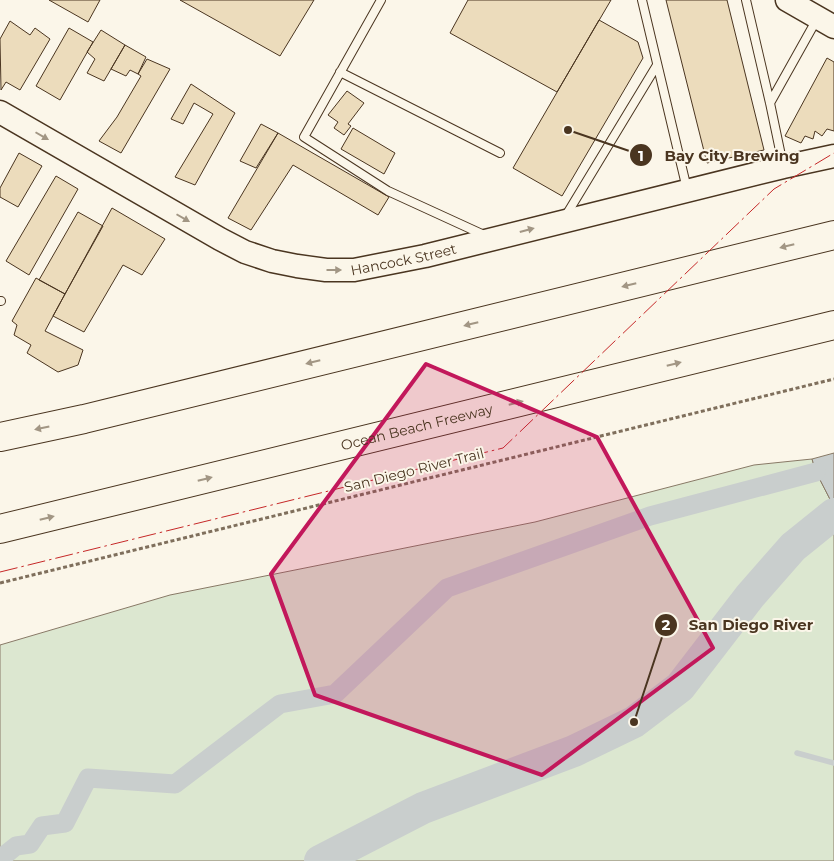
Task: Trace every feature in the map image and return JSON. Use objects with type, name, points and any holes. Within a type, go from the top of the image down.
[{"type":"highway","points":[[0,437],[103,414],[834,235]]},
{"type":"highway","name":"Ocean Beach Freeway","points":[[0,529],[834,325]]},
{"type":"street","points":[[787,0],[826,22]]},
{"type":"street","name":"Hancock Street","points":[[0,112],[245,252],[272,261],[316,269],[354,270],[410,259],[831,156]]},
{"type":"lane","points":[[381,0],[304,137],[388,191],[493,239]]},
{"type":"lane","points":[[642,0],[688,191]]},
{"type":"lane","points":[[746,0],[783,167]]},
{"type":"lane","points":[[770,103],[826,22]]},
{"type":"lane","points":[[562,221],[657,64]]},
{"type":"lane","points":[[340,72],[500,153]]},
{"type":"path","name":"San Diego River Trail","points":[[0,583],[834,379]]},
{"type":"highlighted area","points":[[426,364],[597,437],[713,648],[542,775],[315,695],[271,574]]},
{"type":"green space","points":[[812,459],[816,472],[834,507],[834,861],[0,861],[0,645],[170,595],[535,522],[754,465]]},
{"type":"shaded area","points":[[834,453],[834,507],[816,472],[812,459]]},
{"type":"building","points":[[49,0],[100,0],[88,22]]},
{"type":"building","points":[[180,0],[314,0],[280,56]]},
{"type":"building","points":[[468,0],[611,0],[557,92],[450,33]]},
{"type":"building","points":[[666,0],[727,0],[764,150],[707,163]]},
{"type":"building","points":[[599,20],[638,42],[643,58],[562,196],[513,168]]},
{"type":"building","points":[[10,21],[30,35],[35,28],[50,39],[20,90],[6,82],[1,90],[0,39]]},
{"type":"building","points":[[69,28],[93,42],[60,100],[36,86]]},
{"type":"building","points":[[101,30],[125,45],[104,81],[87,73],[95,59],[87,52]]},
{"type":"building","points":[[125,45],[146,57],[138,74],[130,70],[126,76],[111,69]]},
{"type":"building","points":[[827,58],[834,62],[834,131],[827,129],[822,136],[815,131],[813,139],[805,136],[801,143],[785,136]]},
{"type":"building","points":[[147,59],[170,69],[121,153],[99,141],[117,117],[141,76],[138,74]]},
{"type":"building","points":[[191,84],[235,113],[195,185],[175,177],[213,114],[194,103],[183,124],[171,119]]},
{"type":"building","points":[[347,91],[364,103],[348,124],[351,126],[344,135],[334,128],[338,122],[328,115]]},
{"type":"building","points":[[261,124],[278,133],[256,168],[240,161]]},
{"type":"building","points":[[353,128],[395,153],[384,174],[341,149]]},
{"type":"building","points":[[278,133],[389,197],[378,215],[293,165],[251,230],[228,218]]},
{"type":"building","points":[[19,153],[42,166],[18,207],[0,197],[0,188]]},
{"type":"building","points":[[56,176],[78,189],[29,275],[6,261]]},
{"type":"building","points":[[112,208],[165,239],[142,275],[123,265],[84,332],[53,316]]},
{"type":"building","points":[[78,212],[103,226],[65,294],[39,280]]},
{"type":"building","points":[[36,278],[65,294],[45,331],[83,350],[78,365],[58,372],[27,353],[31,345],[14,335],[17,325],[12,321]]},
{"type":"waterway","points":[[0,859],[16,846],[30,844],[42,826],[65,823],[88,778],[175,784],[280,704],[335,694],[447,588],[650,516],[816,472]]},
{"type":"waterway","points":[[320,861],[423,808],[574,751],[634,722],[680,687],[750,596],[793,547],[834,514]]},
{"type":"waterway","points":[[797,753],[834,763]]},
{"type":"power","points":[[0,572],[503,448],[774,189],[834,153]]},
{"type":"place","name":"Bay City Brewing","points":[[568,130]]},
{"type":"place","name":"San Diego River","points":[[634,722]]}]
